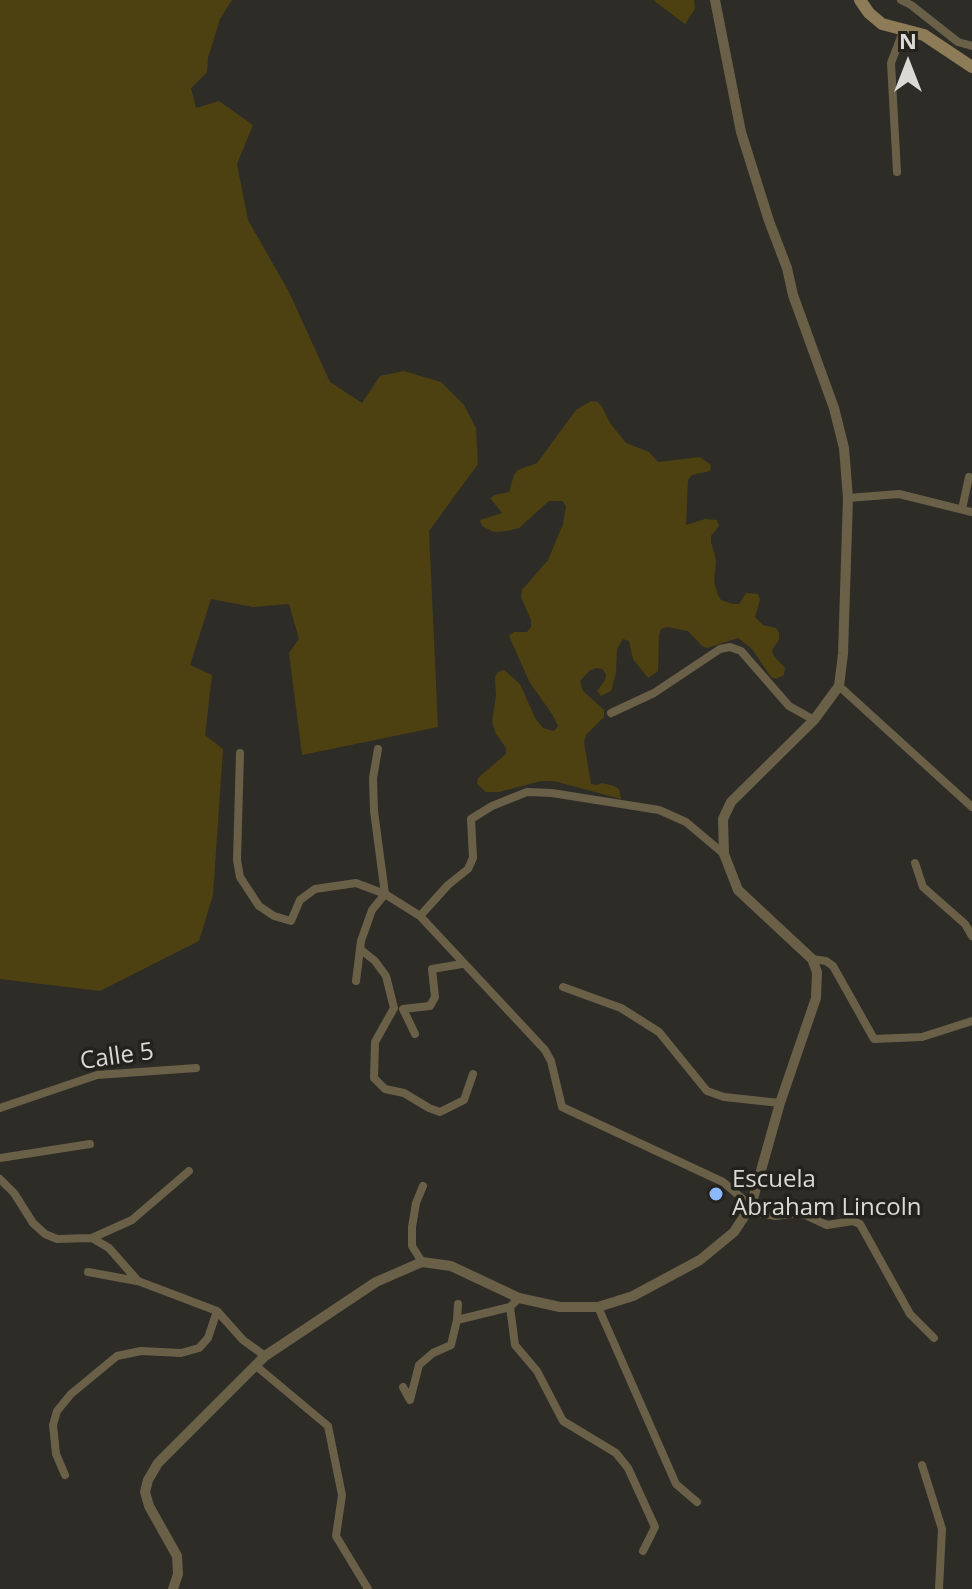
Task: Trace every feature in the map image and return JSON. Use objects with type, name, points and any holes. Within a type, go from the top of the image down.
[{"type":"main road","points":[[860,0],[882,24],[933,39],[972,67]]},
{"type":"street","points":[[173,1589],[178,1574],[177,1556],[149,1506],[145,1492],[158,1463],[265,1356],[376,1282],[422,1262],[451,1266],[519,1298],[560,1307],[598,1307],[633,1296],[700,1260],[734,1232],[750,1208],[780,1103],[816,998],[817,972],[812,959],[738,890],[724,854],[723,819],[731,802],[814,720],[839,686],[843,654],[848,498],[844,448],[834,408],[793,295],[787,268],[741,132],[715,0]]},
{"type":"street","points":[[901,0],[958,42],[972,46]]},
{"type":"street","points":[[897,172],[891,63],[904,29]]},
{"type":"street","points":[[962,509],[969,477]]},
{"type":"street","points":[[848,498],[899,494],[972,512]]},
{"type":"street","points":[[611,713],[654,693],[720,649],[730,647],[741,651],[789,706],[814,720]]},
{"type":"street","points":[[839,686],[972,807]]},
{"type":"street","points":[[356,981],[360,949],[372,910],[385,894],[374,811],[373,778],[378,749]]},
{"type":"street","points":[[240,753],[237,860],[240,877],[259,906],[274,916],[291,921],[300,900],[315,889],[356,883],[385,894],[420,916],[545,1050],[551,1061],[562,1107],[723,1182],[750,1208],[775,1216],[801,1213],[827,1225],[853,1221],[860,1224],[910,1314],[934,1338]]},
{"type":"street","points":[[420,916],[448,885],[468,869],[473,858],[471,819],[492,806],[527,792],[659,810],[686,822],[724,854]]},
{"type":"street","points":[[915,863],[923,887],[965,924],[972,936]]},
{"type":"street","points":[[360,949],[375,961],[386,976],[394,1008],[375,1042],[374,1078],[385,1089],[404,1093],[440,1112],[464,1100],[473,1074]]},
{"type":"street","points":[[812,959],[826,961],[833,966],[874,1039],[922,1037],[972,1021]]},
{"type":"street","points":[[415,1034],[403,1009],[430,1006],[435,997],[432,969],[462,964]]},
{"type":"street","points":[[563,987],[621,1008],[659,1032],[707,1091],[724,1097],[780,1103]]},
{"type":"street","name":"Calle 5","points":[[0,1108],[97,1075],[196,1068]]},
{"type":"street","points":[[0,1158],[90,1144]]},
{"type":"street","points":[[0,1179],[45,1234],[57,1239],[92,1238],[132,1220],[189,1171]]},
{"type":"street","points":[[422,1262],[412,1246],[412,1236],[416,1203],[423,1186]]},
{"type":"street","points":[[92,1238],[109,1248],[138,1281]]},
{"type":"street","points":[[88,1272],[138,1281],[217,1311],[243,1340],[265,1356]]},
{"type":"street","points":[[457,1320],[510,1307],[519,1298]]},
{"type":"street","points":[[403,1387],[410,1400],[419,1365],[433,1353],[451,1345],[458,1304]]},
{"type":"street","points":[[510,1307],[515,1345],[537,1371],[563,1421],[616,1453],[628,1468],[655,1527],[643,1551]]},
{"type":"street","points":[[598,1307],[676,1484],[697,1502]]},
{"type":"street","points":[[65,1475],[56,1454],[53,1425],[57,1411],[71,1394],[117,1356],[141,1351],[181,1353],[199,1348],[208,1338],[217,1311]]},
{"type":"street","points":[[255,1365],[328,1426],[342,1495],[336,1536],[368,1589]]},
{"type":"street","points":[[922,1465],[942,1529],[939,1589]]},
{"type":"shaded area","points":[[0,0],[232,0],[220,19],[207,72],[191,88],[196,108],[219,101],[253,125],[237,164],[248,220],[289,292],[330,382],[362,403],[380,376],[404,371],[441,382],[464,405],[476,428],[478,464],[429,531],[438,727],[302,755],[289,653],[299,639],[289,604],[253,607],[211,599],[190,665],[212,675],[205,735],[223,749],[213,895],[199,941],[100,991],[0,979]]},
{"type":"shaded area","points":[[653,0],[694,0],[695,9],[685,24]]},
{"type":"shaded area","points":[[591,401],[598,402],[626,443],[649,452],[658,462],[700,457],[711,465],[710,471],[692,475],[688,480],[686,525],[705,519],[717,520],[719,526],[711,536],[711,542],[716,560],[714,582],[718,595],[721,600],[739,604],[746,593],[758,594],[760,600],[755,617],[763,625],[776,628],[779,633],[779,640],[772,650],[785,668],[784,675],[776,679],[771,677],[752,649],[738,638],[707,648],[688,631],[667,627],[661,629],[659,635],[658,671],[648,678],[633,659],[629,641],[623,639],[617,649],[616,673],[611,691],[601,696],[597,691],[605,680],[606,674],[602,669],[589,671],[580,681],[583,691],[604,710],[604,717],[586,735],[584,742],[591,784],[614,786],[619,789],[621,799],[554,781],[486,792],[477,784],[478,778],[506,754],[506,748],[492,722],[498,672],[504,670],[520,684],[535,718],[543,728],[554,731],[558,726],[530,683],[509,636],[514,632],[527,632],[531,627],[521,597],[522,590],[548,560],[563,524],[566,506],[562,501],[549,501],[519,528],[507,531],[494,532],[482,526],[480,520],[502,513],[490,498],[509,492],[518,470],[537,463],[576,410]]},
{"type":"place","name":"Escuela Abraham Lincoln","points":[[716,1194]]}]
